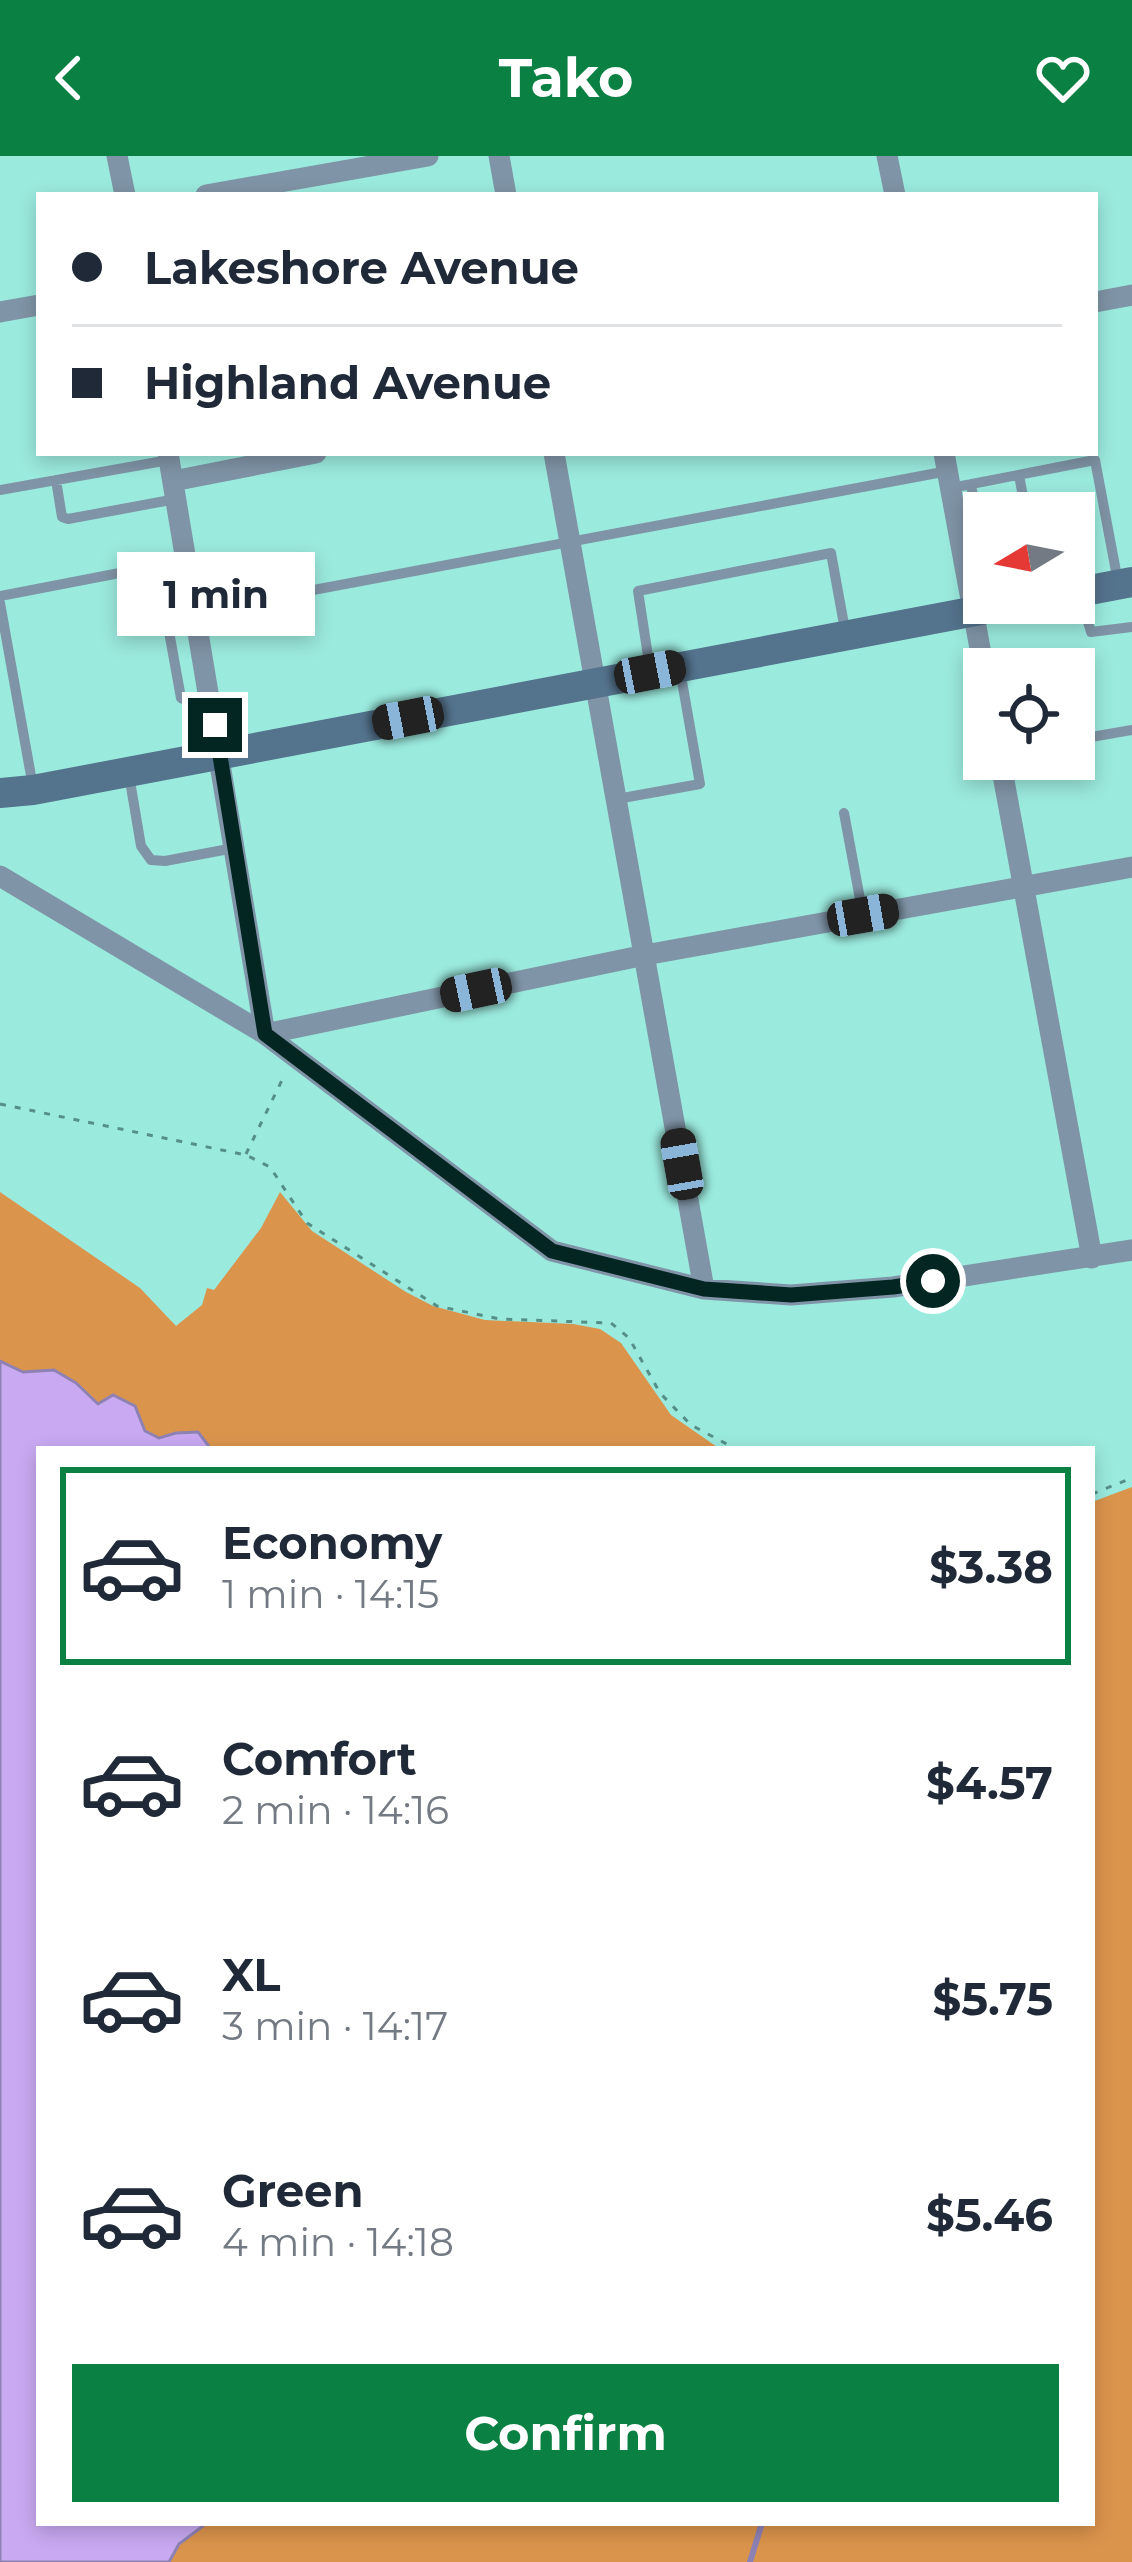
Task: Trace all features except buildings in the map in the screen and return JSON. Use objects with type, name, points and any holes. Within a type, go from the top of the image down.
[{"type":"main road","points":[[1095,589],[1125,584]]},
{"type":"main road","points":[[0,793],[963,613]]},
{"type":"street","points":[[117,156],[124,192]]},
{"type":"street","points":[[223,192],[428,156]]},
{"type":"street","points":[[499,156],[505,192]]},
{"type":"street","points":[[887,156],[894,192]]},
{"type":"street","points":[[1098,301],[1132,295]]},
{"type":"street","points":[[0,312],[36,306]]},
{"type":"street","points":[[265,1034],[172,473],[294,456]]},
{"type":"street","points":[[555,456],[704,1289]]},
{"type":"street","points":[[953,474],[963,508]]},
{"type":"street","points":[[1004,780],[1092,1258]]},
{"type":"street","points":[[265,1034],[645,955],[1132,867]]},
{"type":"street","points":[[0,876],[265,1034],[552,1251],[704,1289],[791,1295],[893,1287],[1132,1250]]},
{"type":"lane","points":[[195,612],[953,474],[1019,475],[1095,460],[1125,584]]},
{"type":"lane","points":[[0,490],[56,480],[172,473]]},
{"type":"lane","points":[[56,480],[62,517],[68,519],[172,473]]},
{"type":"lane","points":[[1019,475],[1022,492]]},
{"type":"lane","points":[[617,799],[700,784],[638,591],[831,554],[846,635]]},
{"type":"lane","points":[[33,790],[0,600],[187,560]]},
{"type":"lane","points":[[157,565],[181,698],[210,695]]},
{"type":"lane","points":[[1088,624],[1091,632],[1132,627]]},
{"type":"lane","points":[[1095,736],[1132,730]]},
{"type":"lane","points":[[128,772],[141,846],[151,860],[235,848]]},
{"type":"lane","points":[[844,812],[863,915]]},
{"type":"path","points":[[246,1155],[294,1055]]},
{"type":"path","points":[[0,1104],[246,1155],[270,1167],[307,1223],[437,1306],[500,1318],[611,1323],[629,1338],[660,1393],[691,1425],[730,1446]]},
{"type":"path","points":[[1095,1493],[1132,1478]]},
{"type":"shaded area","points":[[0,1192],[140,1288],[176,1326],[202,1305],[207,1288],[214,1290],[261,1228],[280,1192],[312,1231],[433,1306],[485,1320],[600,1329],[621,1343],[671,1415],[716,1446],[209,1446],[198,1433],[159,1438],[98,1404],[55,1370],[23,1372],[0,1361]]},
{"type":"shaded area","points":[[0,1361],[23,1372],[54,1370],[98,1404],[113,1395],[135,1406],[145,1431],[159,1438],[198,1432],[209,1446],[36,1446],[36,2526],[203,2526],[179,2544],[169,2562],[0,2562]]},
{"type":"shaded area","points":[[1132,1487],[1132,2562],[169,2562],[179,2544],[203,2526],[1095,2526],[1095,1501]]},
{"type":"waterway","points":[[750,2562],[761,2526]]},
{"type":"route","points":[[215,725],[265,1034],[552,1251],[704,1289],[791,1295],[933,1281]]}]
